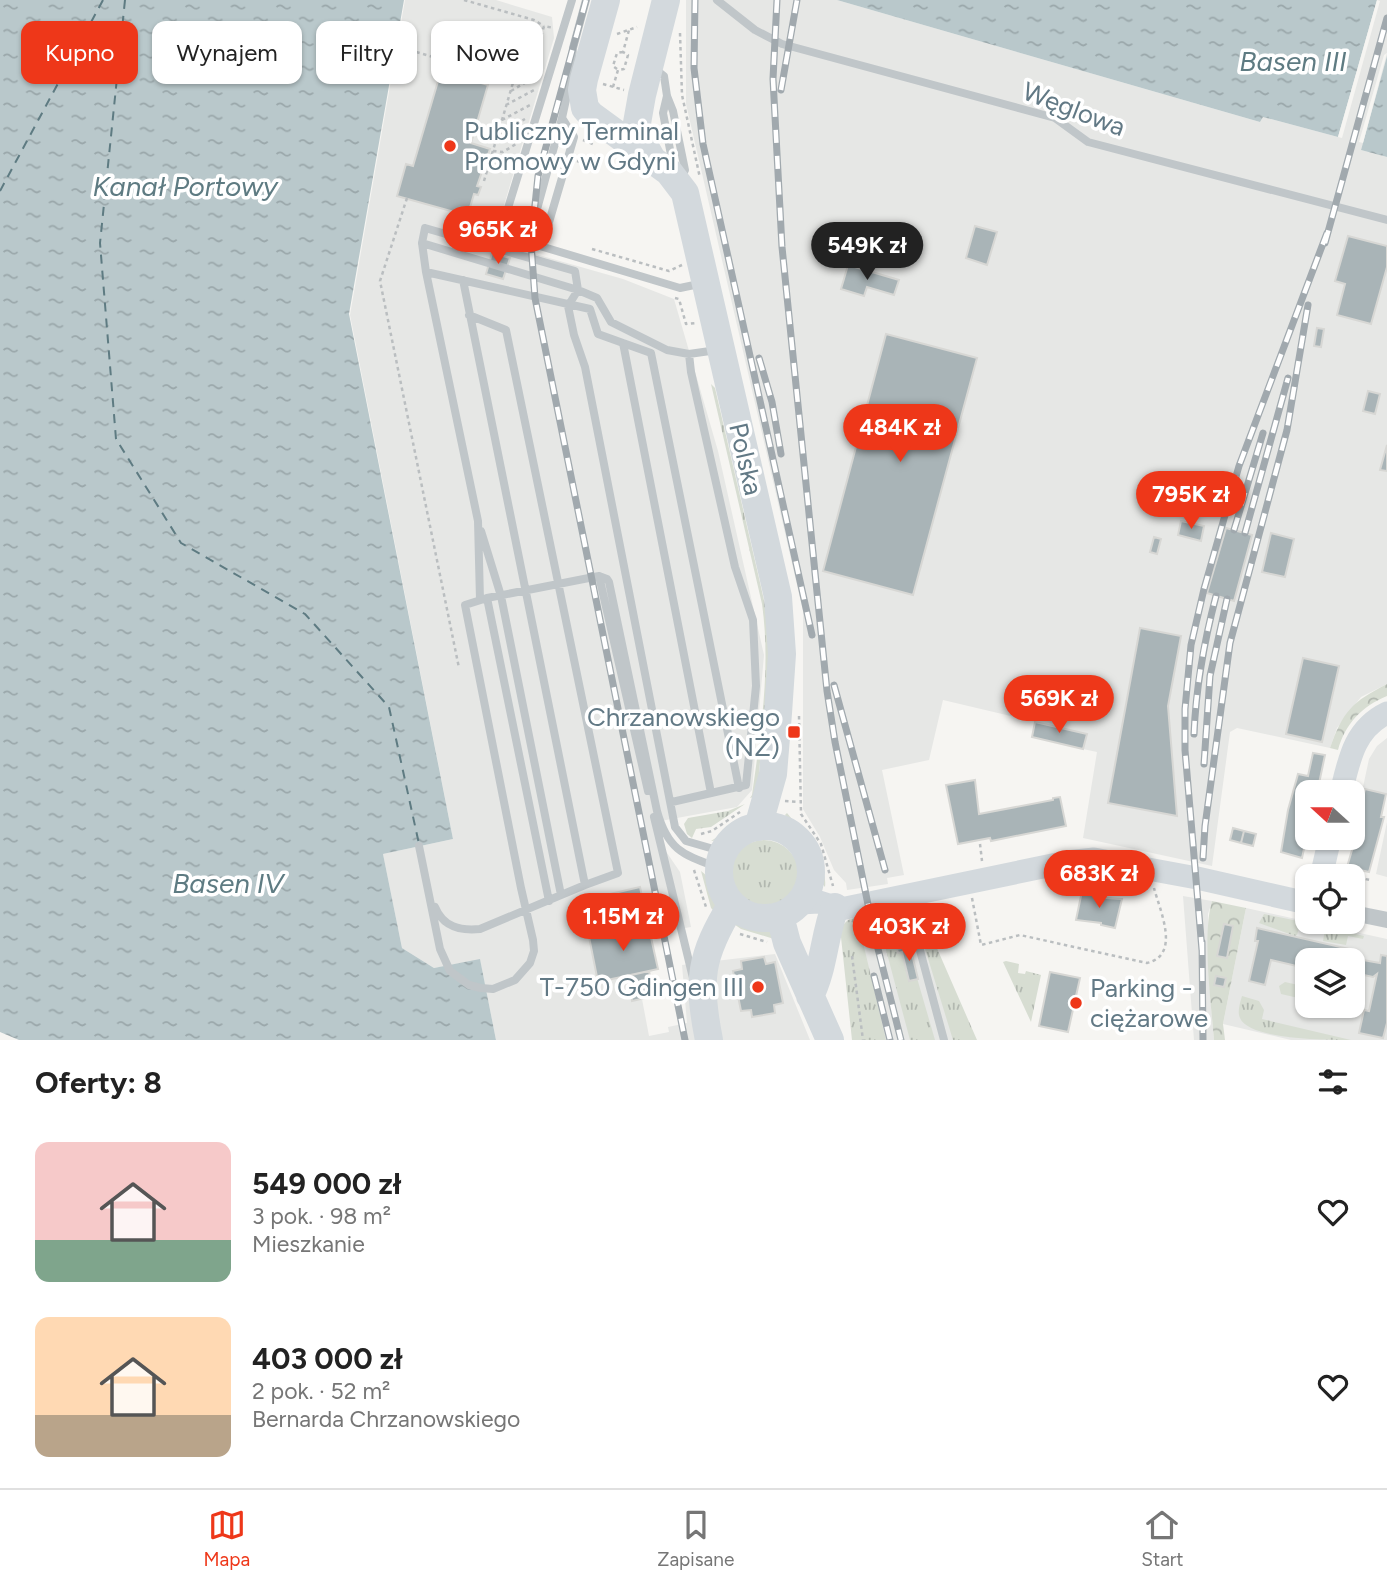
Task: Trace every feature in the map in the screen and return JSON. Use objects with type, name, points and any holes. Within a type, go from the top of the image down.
[{"type":"highway","points":[[606,0],[582,90],[586,108],[591,115],[667,172]]},
{"type":"highway","name":"Polska","points":[[666,0],[637,123],[639,136],[685,193],[696,285],[720,349],[778,597],[782,654],[773,774],[761,821]]},
{"type":"highway","points":[[707,1029],[701,986],[706,954],[717,928],[724,893],[712,864],[732,840],[761,821],[792,835],[809,857],[825,935],[817,982],[810,996]]},
{"type":"highway","points":[[720,909],[765,918],[815,896]]},
{"type":"highway","points":[[815,896],[787,943],[830,1040]]},
{"type":"street","points":[[1344,780],[1359,736],[1371,722],[1387,713]]},
{"type":"street","points":[[815,896],[841,909],[1094,859],[1197,878],[1295,900]]},
{"type":"street","points":[[1365,915],[1387,920]]},
{"type":"lane","points":[[572,0],[500,234],[680,288],[696,285]]},
{"type":"lane","points":[[528,242],[562,118],[571,77],[573,48],[586,0]]},
{"type":"lane","name":"Węglowa","points":[[717,0],[755,30],[782,44],[1055,118],[1088,142],[1387,220]]},
{"type":"lane","points":[[571,77],[591,55]]},
{"type":"lane","points":[[650,65],[664,76],[685,170],[667,172],[672,160],[663,113],[667,96]]},
{"type":"lane","points":[[542,246],[574,137],[562,118]]},
{"type":"lane","points":[[561,895],[501,596],[478,521],[426,272],[422,243],[425,228],[575,271],[578,290],[568,306],[585,367],[675,827],[681,837],[712,864]]},
{"type":"lane","points":[[422,243],[597,298],[611,322],[667,350],[689,354],[720,349]]},
{"type":"lane","points":[[426,272],[590,309],[598,334],[652,353],[738,788]]},
{"type":"lane","points":[[463,280],[585,885]]},
{"type":"lane","points":[[469,315],[506,330],[558,584],[618,873],[585,885],[549,901],[480,929],[469,930],[452,927],[440,918],[435,910],[419,846],[440,949],[450,971],[469,985],[493,989],[515,980],[530,963],[534,951],[533,940],[521,888],[465,605],[484,599],[501,596],[558,584],[599,576],[607,579],[657,811],[665,834],[674,848],[681,853],[712,864]]},
{"type":"lane","points":[[623,343],[711,793]]},
{"type":"lane","points":[[672,802],[746,785],[756,686],[753,620],[735,567],[689,354]]},
{"type":"lane","points":[[478,521],[484,599],[549,901]]},
{"type":"lane","points":[[599,576],[686,955],[707,1029]]},
{"type":"lane","points":[[905,895],[944,1040]]},
{"type":"path","points":[[464,0],[556,29]]},
{"type":"path","points":[[613,35],[645,25]]},
{"type":"path","points":[[623,52],[629,30]]},
{"type":"path","points":[[623,52],[628,55],[624,69],[618,70],[613,66],[617,53],[623,52]]},
{"type":"path","points":[[613,87],[618,70]]},
{"type":"path","points":[[600,83],[630,91]]},
{"type":"path","points":[[484,181],[513,84]]},
{"type":"path","points":[[511,91],[523,84]]},
{"type":"path","points":[[506,105],[537,89]]},
{"type":"path","points":[[502,120],[532,103]]},
{"type":"path","points":[[498,134],[528,118]]},
{"type":"path","points":[[580,139],[594,145]]},
{"type":"path","points":[[493,151],[503,152],[517,144],[523,145]]},
{"type":"path","points":[[573,160],[589,165]]},
{"type":"path","points":[[407,198],[380,281],[459,668]]},
{"type":"path","points":[[586,247],[669,271],[682,265],[696,285]]},
{"type":"path","points":[[788,801],[799,802]]},
{"type":"path","points":[[698,836],[761,821]]},
{"type":"path","points":[[980,844],[982,861]]},
{"type":"path","points":[[712,864],[720,909]]},
{"type":"path","points":[[971,895],[981,945],[1020,935],[1147,963],[1162,954],[1167,943],[1153,886]]},
{"type":"path","points":[[735,933],[755,937],[776,946]]},
{"type":"path","points":[[852,956],[863,1040]]},
{"type":"shaded area","points":[[405,0],[496,0],[552,17],[554,38],[543,75],[543,21],[431,21],[431,84],[540,84],[493,242],[623,279],[674,299],[718,451],[764,655],[752,790],[737,807],[655,822],[663,847],[680,872],[691,927],[651,934],[658,969],[649,972],[654,996],[642,999],[649,1036],[669,1032],[668,1027],[687,1023],[682,965],[775,954],[810,1040],[496,1040],[480,960],[434,968],[402,948],[383,854],[453,839],[350,315],[390,84],[417,84],[417,21],[401,21]]},
{"type":"shaded area","points":[[686,0],[837,0],[1260,122],[1263,117],[1338,137],[1377,0],[1387,0],[1387,56],[1361,150],[1387,157],[1387,684],[1361,697],[1337,728],[1330,748],[1237,728],[1230,732],[1212,866],[1083,838],[1097,752],[1083,749],[1086,734],[943,700],[929,760],[882,770],[904,875],[887,878],[888,884],[847,890],[846,883],[834,870],[820,837],[803,809],[803,611],[686,104]]},
{"type":"shaded area","points":[[1387,738],[1387,794],[1365,789],[1369,759],[1377,746]]},
{"type":"shaded area","points":[[1387,822],[1387,877],[1376,874]]},
{"type":"shaded area","points":[[1183,896],[1212,901],[1208,914],[1214,1040],[1194,1040]]},
{"type":"shaded area","points":[[920,908],[974,1040],[855,1040],[846,922]]},
{"type":"shaded area","points":[[1246,908],[1295,919],[1295,934],[1364,934],[1387,939],[1387,1040],[1291,1040],[1223,1024]]},
{"type":"green space","points":[[711,384],[715,388],[766,609],[770,651],[757,796],[750,798],[764,699],[765,628],[762,604]]},
{"type":"green space","points":[[1387,684],[1387,696],[1356,717],[1345,732],[1338,750],[1330,748],[1339,725],[1350,709],[1365,696]]},
{"type":"green space","points":[[745,804],[711,827],[696,829],[692,838],[687,834],[684,824],[688,818],[728,811]]},
{"type":"green space","points":[[787,813],[819,857],[825,887],[820,881],[816,860],[807,843],[792,828],[785,815]]},
{"type":"green space","points":[[748,817],[747,822],[730,834],[711,841]]},
{"type":"green space","points":[[764,840],[789,850],[799,875],[789,900],[764,910],[739,900],[729,875],[739,850]]},
{"type":"green space","points":[[701,871],[714,890],[715,912],[711,908]]},
{"type":"green space","points":[[1212,901],[1246,908],[1223,1024],[1225,1040],[1214,1040],[1209,988],[1207,950]]},
{"type":"green space","points":[[916,906],[924,907],[931,919],[936,946],[977,1040],[953,1040],[915,916]]},
{"type":"green space","points":[[900,912],[904,915],[912,946],[898,950],[899,953],[902,952],[908,980],[917,978],[935,1040],[910,1040],[877,916]]},
{"type":"green space","points":[[1264,914],[1295,920],[1297,935],[1295,936],[1259,923]]},
{"type":"green space","points":[[857,917],[886,1040],[852,1040],[840,928],[848,920]]},
{"type":"green space","points":[[736,920],[754,927],[771,927],[774,939],[741,929],[731,922]]},
{"type":"green space","points":[[1324,934],[1364,936],[1363,939],[1348,936],[1346,945],[1323,941]]},
{"type":"green space","points":[[1003,962],[1019,964],[1018,973],[1025,974],[1026,971],[1041,975],[1031,1022]]},
{"type":"green space","points":[[1285,982],[1295,984],[1295,997],[1281,994],[1279,986]]},
{"type":"green space","points":[[1242,996],[1259,1001],[1264,1010],[1262,1019],[1351,1040],[1291,1037],[1258,1031],[1246,1025],[1240,1018]]},
{"type":"water","points":[[0,0],[404,0],[400,21],[316,21],[316,84],[389,84],[349,314],[453,839],[383,854],[402,948],[434,968],[480,959],[496,1040],[19,1040],[0,1032]]},
{"type":"water","name":"Basen III","points":[[837,0],[1377,0],[1338,137],[1263,117],[1260,122]]},
{"type":"water","name":"Basen III","points":[[1387,56],[1387,157],[1361,150]]},
{"type":"pier","points":[[1377,0],[1380,1],[1342,138],[1338,137]]},
{"type":"pier","points":[[1387,53],[1363,143],[1359,142],[1384,55]]},
{"type":"building","name":"Publiczny Terminal Promowy w Gdyni","points":[[437,84],[488,85],[471,143],[490,149],[477,186],[481,187],[478,195],[474,194],[469,211],[465,215],[397,196],[406,164],[413,166]]},
{"type":"building","points":[[975,226],[997,232],[987,265],[966,258]]},
{"type":"building","points":[[1348,236],[1387,246],[1387,267],[1371,324],[1337,315],[1345,284],[1335,281]]},
{"type":"building","points":[[492,253],[510,258],[503,279],[486,274]]},
{"type":"building","points":[[848,265],[899,280],[894,295],[867,287],[864,296],[841,289]]},
{"type":"building","points":[[1317,328],[1324,329],[1321,347],[1314,346]]},
{"type":"building","points":[[886,334],[977,358],[913,595],[823,571]]},
{"type":"building","points":[[1368,391],[1380,394],[1375,414],[1363,411]]},
{"type":"building","points":[[1387,445],[1387,471],[1380,470]]},
{"type":"building","points":[[1181,521],[1204,526],[1201,541],[1178,535]]},
{"type":"building","points":[[1226,528],[1252,535],[1234,601],[1207,593]]},
{"type":"building","points":[[1271,533],[1294,539],[1285,577],[1262,572]]},
{"type":"building","points":[[1154,537],[1161,539],[1157,554],[1150,552]]},
{"type":"building","points":[[1140,628],[1181,636],[1168,706],[1177,816],[1108,803]]},
{"type":"building","points":[[1303,658],[1339,666],[1322,742],[1286,734]]},
{"type":"building","points":[[1035,722],[1087,734],[1083,749],[1032,737]]},
{"type":"building","points":[[1313,753],[1325,755],[1320,780],[1296,780],[1298,774],[1308,776]]},
{"type":"building","points":[[975,780],[979,814],[1060,797],[1066,826],[991,841],[990,838],[958,844],[946,785]]},
{"type":"building","points":[[1295,785],[1295,850],[1304,850],[1302,858],[1281,852]]},
{"type":"building","points":[[1365,789],[1386,794],[1381,817],[1384,817],[1369,872],[1365,871],[1365,864],[1348,864],[1352,850],[1365,850]]},
{"type":"building","points":[[1233,828],[1244,831],[1241,843],[1230,840]]},
{"type":"building","points":[[1244,831],[1256,834],[1253,846],[1241,843]]},
{"type":"building","points":[[640,887],[648,924],[618,930],[610,894]]},
{"type":"building","points":[[1082,891],[1106,898],[1122,899],[1115,928],[1076,920]]},
{"type":"building","points":[[648,924],[658,969],[598,982],[589,937]]},
{"type":"building","points":[[1224,924],[1233,926],[1227,958],[1217,956]]},
{"type":"building","points":[[1257,928],[1345,948],[1295,948],[1295,966],[1271,960],[1265,985],[1249,981],[1258,941],[1255,941]]},
{"type":"building","points":[[912,946],[918,979],[909,981],[902,952],[898,953],[897,949]]},
{"type":"building","points":[[1381,955],[1387,956],[1387,1023],[1383,1038],[1359,1033],[1365,1010],[1369,1011],[1377,974],[1373,977],[1365,975],[1365,960],[1380,963]]},
{"type":"building","name":"T-750 Gdingen III","points":[[764,957],[766,964],[775,962],[783,1003],[774,1005],[775,1013],[752,1017],[751,1010],[741,1011],[733,971],[742,969],[741,961]]},
{"type":"building","points":[[649,971],[654,996],[632,1001],[627,976]]},
{"type":"building","points":[[1050,972],[1080,978],[1068,1032],[1039,1026]]},
{"type":"building","points":[[1216,976],[1226,978],[1224,987],[1214,985]]},
{"type":"ferry route","points":[[0,191],[103,0]]},
{"type":"ferry route","points":[[125,0],[100,243],[116,439],[181,543],[305,614],[389,707],[419,844]]},
{"type":"railway","points":[[586,0],[538,176],[531,243],[535,298],[685,1040]]},
{"type":"railway","points":[[695,0],[694,68],[703,144],[812,635]]},
{"type":"railway","points":[[777,0],[773,79],[782,247],[827,691],[873,929],[901,1040]]},
{"type":"railway","points":[[781,90],[797,0]]},
{"type":"railway","points":[[1325,243],[1387,18]]},
{"type":"railway","points":[[1202,950],[1185,750],[1185,709],[1191,645],[1239,466],[1327,233]]},
{"type":"railway","points":[[1203,858],[1230,643],[1287,430],[1308,305]]},
{"type":"railway","points":[[759,358],[772,402],[781,454]]},
{"type":"railway","points":[[1245,533],[1288,378]]},
{"type":"railway","points":[[1234,530],[1263,433]]},
{"type":"railway","points":[[1194,734],[1201,664],[1216,596]]},
{"type":"railway","points":[[1204,764],[1210,676],[1227,599]]},
{"type":"railway","points":[[834,685],[885,870]]},
{"type":"railway","points":[[1202,942],[1203,1040]]},
{"type":"railway","points":[[874,976],[890,1040]]},
{"type":"place","name":"Publiczny Terminal Promowy w Gdyni","points":[[450,146]]},
{"type":"place","name":"Chrzanowskiego (NŻ)","points":[[794,732]]},
{"type":"place","name":"T-750 Gdingen III","points":[[758,987]]},
{"type":"place","name":"Parking - ciężarowe","points":[[1076,1003]]},
{"type":"water label","name":"Kanał Portowy","points":[[185,186]]},
{"type":"water label","name":"Basen IV","points":[[228,883]]}]
